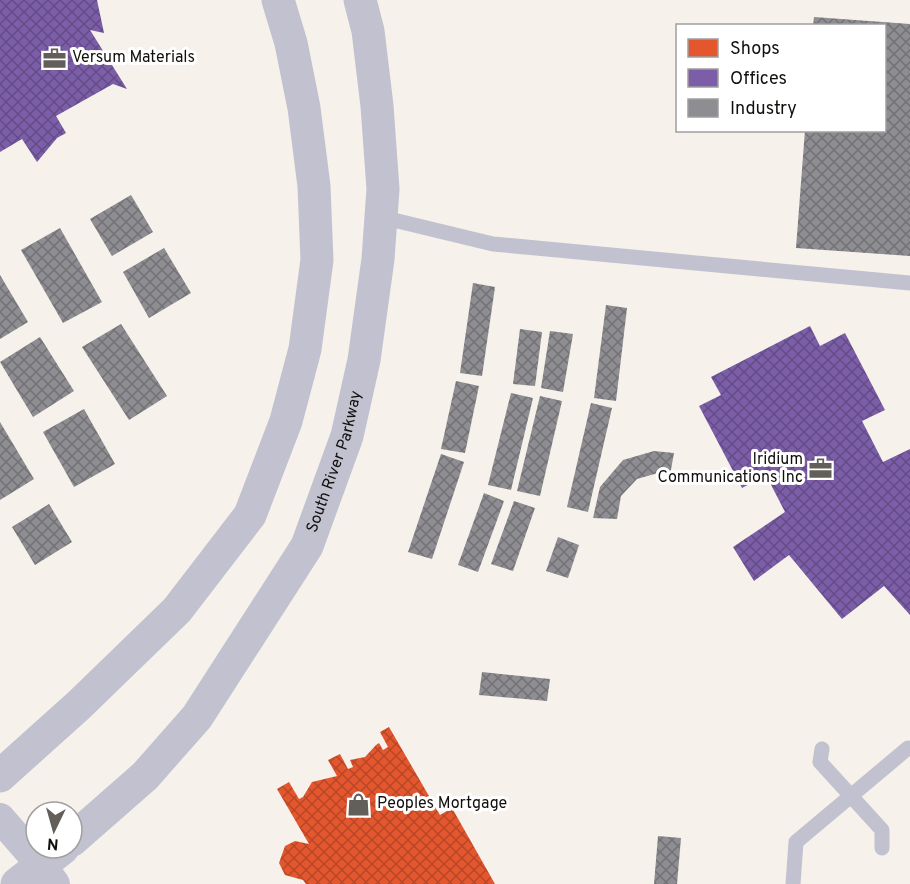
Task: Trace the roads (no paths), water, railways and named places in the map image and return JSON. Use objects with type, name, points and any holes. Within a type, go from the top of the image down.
[{"type":"street","points":[[0,776],[79,705],[177,610],[250,514],[286,421],[305,349],[317,260],[314,186],[304,108],[291,43],[278,0]]},
{"type":"street","name":"South River Parkway","points":[[84,829],[145,776],[197,717],[307,546],[347,436],[364,360],[378,260],[383,189],[377,106],[368,31],[360,0]]},
{"type":"street","points":[[0,818],[44,870]]},
{"type":"lane","points":[[381,217],[493,244],[910,283]]},
{"type":"lane","points":[[792,884],[796,842],[908,748]]},
{"type":"lane","points":[[822,749],[820,762],[882,830],[882,848]]},
{"type":"place","name":"Versum Materials","points":[[54,58]]},
{"type":"place","name":"Iridium Communications Inc","points":[[821,469]]},
{"type":"place","name":"Peoples Mortgage","points":[[359,804]]}]
